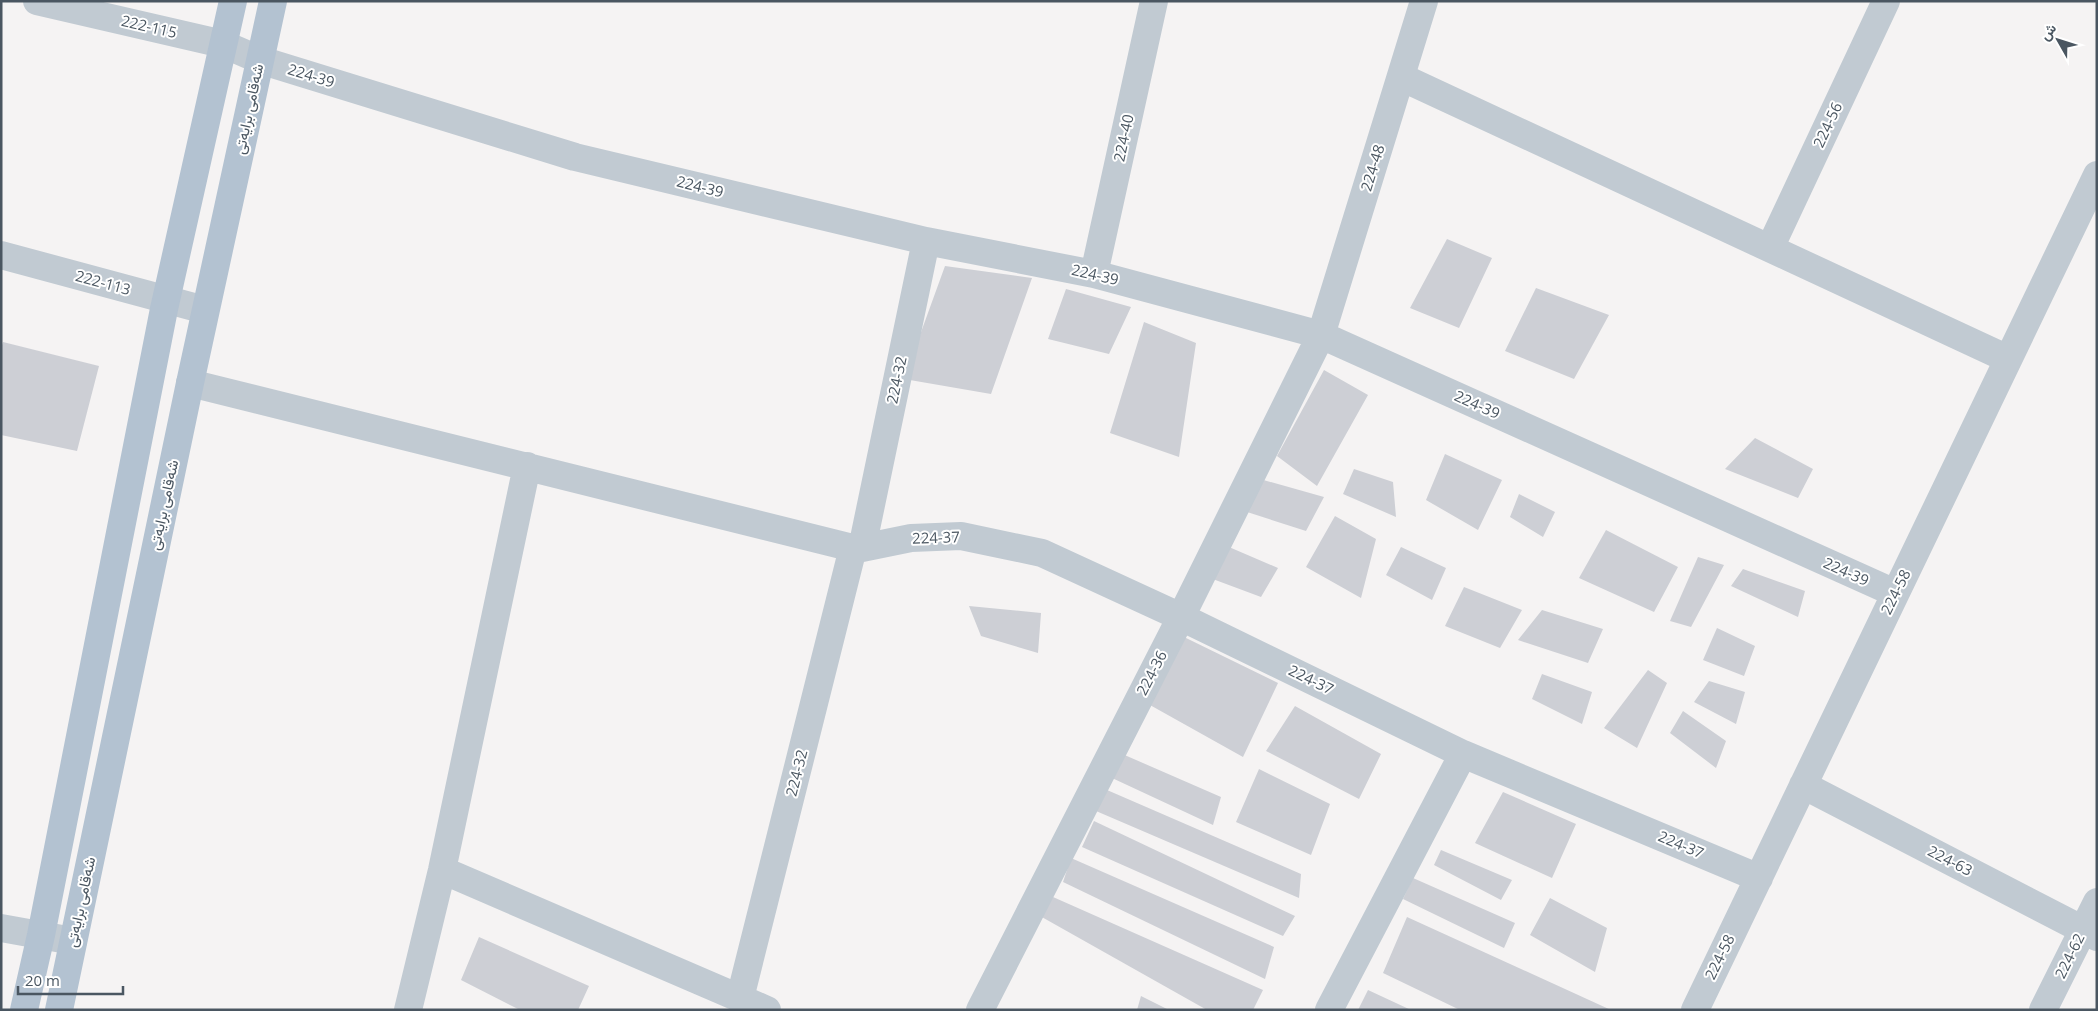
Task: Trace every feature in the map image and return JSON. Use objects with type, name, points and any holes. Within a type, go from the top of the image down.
[{"type":"main road","points":[[24,1010],[41,935],[166,300],[233,1]]},
{"type":"main road","name":"شەقامی برایەتی","points":[[59,1010],[205,310],[273,1]]},
{"type":"street","name":"222-115","points":[[37,1],[223,44],[260,60]]},
{"type":"street","name":"224-40","points":[[1094,274],[1154,1]]},
{"type":"street","name":"224-48","points":[[1320,334],[1424,1]]},
{"type":"street","name":"224-56","points":[[1770,248],[1886,1]]},
{"type":"street","name":"224-39","points":[[260,60],[575,157],[926,241],[1094,274],[1320,334],[1895,594]]},
{"type":"street","points":[[1401,77],[2008,359]]},
{"type":"street","name":"224-58","points":[[1695,1010],[2097,175]]},
{"type":"street","name":"224-32","points":[[740,998],[858,548],[926,241]]},
{"type":"street","name":"222-113","points":[[1,254],[205,310]]},
{"type":"street","name":"224-36","points":[[980,1010],[1181,616],[1320,334]]},
{"type":"street","points":[[190,383],[858,548]]},
{"type":"street","points":[[408,1010],[442,870],[527,466]]},
{"type":"street","name":"224-37","points":[[858,548],[911,538],[961,536],[1042,553],[1181,616],[1464,754],[1759,878]]},
{"type":"street","points":[[1329,1010],[1464,754]]},
{"type":"street","name":"224-63","points":[[1803,785],[2090,934]]},
{"type":"street","points":[[442,870],[767,1010]]},
{"type":"street","name":"224-62","points":[[2043,1010],[2090,934],[2097,902]]},
{"type":"street","points":[[1,928],[73,941]]},
{"type":"building","points":[[1447,239],[1492,258],[1459,328],[1410,308]]},
{"type":"building","points":[[945,266],[1032,278],[991,394],[904,379]]},
{"type":"building","points":[[1536,288],[1609,315],[1574,379],[1505,351]]},
{"type":"building","points":[[1066,289],[1131,307],[1109,354],[1048,339]]},
{"type":"building","points":[[1144,322],[1196,343],[1179,457],[1110,433]]},
{"type":"building","points":[[3,342],[99,366],[77,451],[1,435],[1,348]]},
{"type":"building","points":[[1324,370],[1368,395],[1317,486],[1277,456]]},
{"type":"building","points":[[1755,438],[1813,469],[1798,498],[1725,469]]},
{"type":"building","points":[[1445,454],[1502,480],[1478,530],[1426,500]]},
{"type":"building","points":[[1354,469],[1393,482],[1396,517],[1343,494]]},
{"type":"building","points":[[1260,479],[1324,497],[1306,531],[1244,511]]},
{"type":"building","points":[[1519,494],[1555,512],[1543,537],[1510,517]]},
{"type":"building","points":[[1335,516],[1376,539],[1361,598],[1306,567]]},
{"type":"building","points":[[1606,530],[1678,567],[1654,612],[1579,578]]},
{"type":"building","points":[[1229,547],[1278,568],[1261,597],[1210,578]]},
{"type":"building","points":[[1401,547],[1446,568],[1432,600],[1386,575]]},
{"type":"building","points":[[1698,557],[1724,565],[1691,627],[1670,621]]},
{"type":"building","points":[[1743,569],[1805,591],[1798,617],[1731,586]]},
{"type":"building","points":[[1464,587],[1522,610],[1500,648],[1445,626]]},
{"type":"building","points":[[969,606],[1041,613],[1038,653],[981,636]]},
{"type":"building","points":[[1542,610],[1603,629],[1588,663],[1518,640]]},
{"type":"building","points":[[1717,628],[1755,646],[1744,676],[1703,660]]},
{"type":"building","points":[[1184,637],[1278,683],[1243,757],[1141,700]]},
{"type":"building","points":[[1648,670],[1667,683],[1637,748],[1604,728]]},
{"type":"building","points":[[1542,674],[1592,692],[1582,724],[1532,699]]},
{"type":"building","points":[[1709,681],[1745,692],[1736,724],[1694,702]]},
{"type":"building","points":[[1295,706],[1381,754],[1359,799],[1266,751]]},
{"type":"building","points":[[1683,711],[1726,741],[1716,768],[1670,733]]},
{"type":"building","points":[[1120,753],[1221,797],[1213,825],[1112,778]]},
{"type":"building","points":[[1259,769],[1330,804],[1311,855],[1236,822]]},
{"type":"building","points":[[1107,790],[1301,874],[1299,898],[1096,811]]},
{"type":"building","points":[[1503,792],[1576,824],[1552,878],[1475,843]]},
{"type":"building","points":[[1094,821],[1295,916],[1283,936],[1082,847]]},
{"type":"building","points":[[1441,850],[1512,880],[1501,900],[1434,865]]},
{"type":"building","points":[[1071,858],[1274,947],[1265,979],[1063,882]]},
{"type":"building","points":[[1413,878],[1515,923],[1504,948],[1403,899]]},
{"type":"building","points":[[1053,897],[1263,990],[1253,1010],[1207,1010],[1040,916]]},
{"type":"building","points":[[1550,898],[1607,928],[1595,972],[1530,935]]},
{"type":"building","points":[[1407,917],[1611,1010],[1460,1010],[1383,973]]},
{"type":"building","points":[[479,937],[589,986],[578,1010],[520,1010],[461,980]]},
{"type":"building","points":[[1368,990],[1411,1010],[1358,1010]]},
{"type":"building","points":[[1141,996],[1169,1010],[1137,1010]]}]
